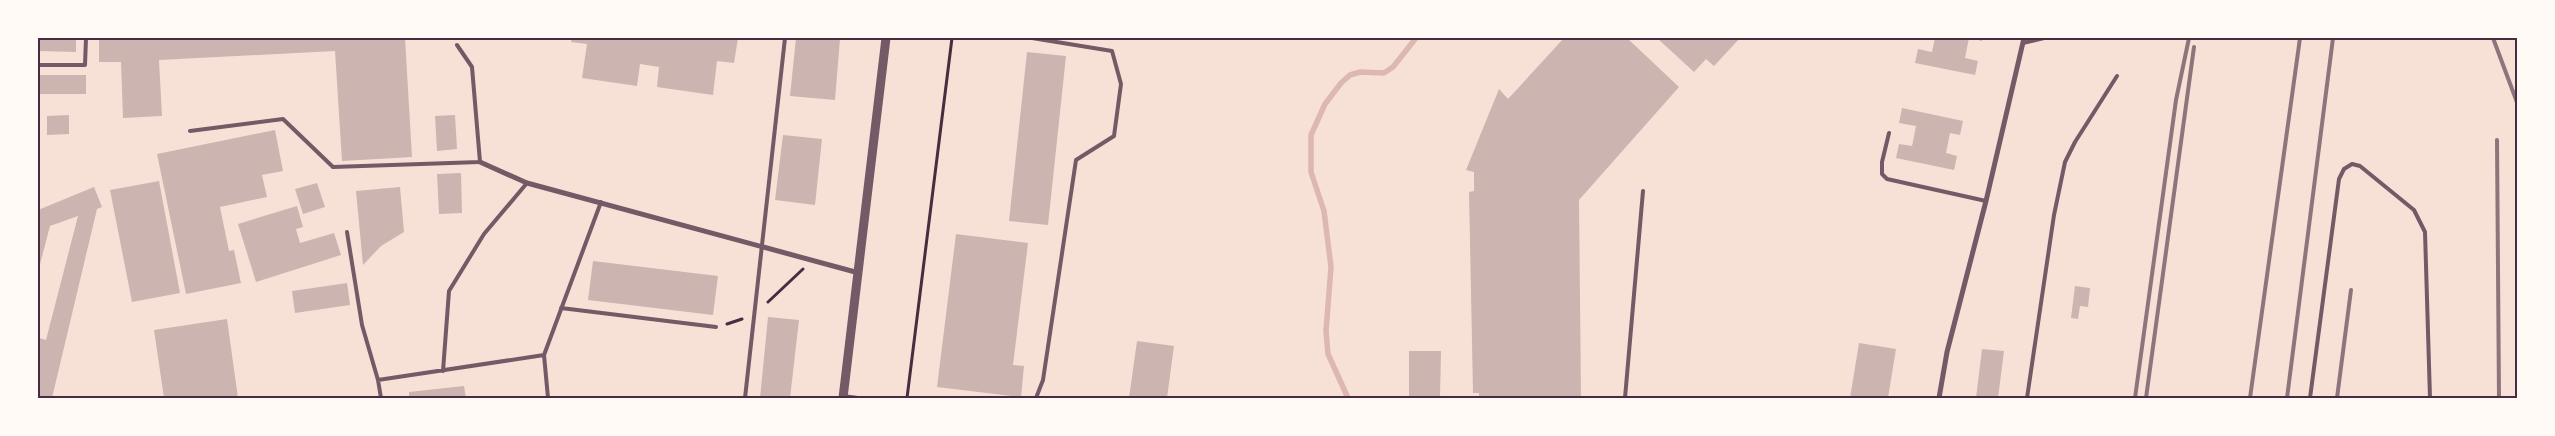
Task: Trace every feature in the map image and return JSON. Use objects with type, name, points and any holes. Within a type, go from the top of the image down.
[{"type":"street","points":[[843,397],[886,38]]},
{"type":"street","points":[[1939,398],[1947,352],[1986,201],[2023,40]]},
{"type":"street","points":[[480,162],[527,182],[859,273]]},
{"type":"lane","points":[[38,65],[86,65],[86,38]]},
{"type":"lane","points":[[745,398],[785,38]]},
{"type":"lane","points":[[1032,38],[1112,51],[1121,84],[1114,136],[1076,160],[1043,380],[1036,398]]},
{"type":"lane","points":[[2023,40],[2044,38]]},
{"type":"lane","points":[[190,131],[283,119],[333,167],[480,162],[472,67],[457,45]]},
{"type":"lane","points":[[2027,398],[2054,215],[2065,162],[2074,142],[2117,76]]},
{"type":"lane","points":[[1889,133],[1882,162],[1882,174],[1887,179],[1986,201]]},
{"type":"lane","points":[[2310,398],[2339,179],[2344,169],[2352,164],[2360,166],[2414,210],[2425,232],[2430,398]]},
{"type":"lane","points":[[443,371],[449,291],[484,234],[527,182]]},
{"type":"lane","points":[[1625,398],[1643,191]]},
{"type":"lane","points":[[548,398],[544,355],[600,202]]},
{"type":"lane","points":[[347,232],[362,325],[378,380],[381,398]]},
{"type":"lane","points":[[561,308],[716,327]]},
{"type":"lane","points":[[378,380],[544,355]]},
{"type":"lane","points":[[843,397],[858,398]]},
{"type":"path","points":[[907,398],[952,38]]},
{"type":"building","points":[[38,38],[76,38],[76,52],[38,51]]},
{"type":"building","points":[[99,38],[405,38],[412,157],[342,161],[335,51],[159,60],[162,116],[123,118],[121,62],[99,62]]},
{"type":"building","points":[[572,38],[738,38],[734,63],[717,61],[713,95],[657,87],[659,67],[640,64],[637,86],[582,78],[587,44],[571,42]]},
{"type":"building","points":[[796,38],[840,39],[835,100],[790,96]]},
{"type":"building","points":[[1564,38],[1627,38],[1679,87],[1579,200],[1581,398],[1479,398],[1479,393],[1473,393],[1469,192],[1474,191],[1474,172],[1466,170],[1499,89],[1508,99]]},
{"type":"building","points":[[1657,38],[1740,38],[1714,66],[1706,59],[1694,72]]},
{"type":"building","points":[[1935,38],[1969,38],[1965,58],[1978,61],[1975,75],[1915,63],[1918,49],[1932,52]]},
{"type":"building","points":[[1970,38],[1983,38],[1982,41]]},
{"type":"building","points":[[1027,52],[1066,56],[1048,225],[1009,221]]},
{"type":"building","points":[[38,75],[86,75],[86,94],[38,94]]},
{"type":"building","points":[[1902,108],[1963,121],[1960,135],[1950,133],[1946,153],[1957,156],[1954,170],[1896,158],[1899,144],[1912,146],[1916,126],[1899,123]]},
{"type":"building","points":[[69,115],[69,134],[47,135],[47,116]]},
{"type":"building","points":[[455,115],[457,149],[437,151],[435,116]]},
{"type":"building","points":[[275,130],[283,171],[262,175],[267,197],[220,207],[229,251],[234,250],[241,283],[186,294],[157,154]]},
{"type":"building","points":[[783,135],[822,139],[815,205],[775,200]]},
{"type":"building","points":[[461,173],[462,213],[439,214],[437,174]]},
{"type":"building","points":[[159,181],[180,293],[132,302],[110,190]]},
{"type":"building","points":[[317,183],[325,207],[303,214],[295,189]]},
{"type":"building","points":[[94,187],[102,207],[97,209],[52,398],[38,398],[38,342],[39,338],[46,340],[78,216],[50,226],[38,272],[38,210]]},
{"type":"building","points":[[400,187],[404,232],[381,246],[363,265],[356,191]]},
{"type":"building","points":[[297,206],[303,227],[296,229],[300,243],[334,233],[341,255],[256,282],[238,224]]},
{"type":"building","points":[[956,234],[1028,243],[1013,365],[1024,366],[1021,397],[937,387]]},
{"type":"building","points":[[593,261],[718,276],[713,315],[588,300]]},
{"type":"building","points":[[347,283],[350,305],[295,313],[292,291]]},
{"type":"building","points":[[2075,286],[2090,288],[2088,307],[2080,306],[2078,319],[2071,318]]},
{"type":"building","points":[[768,317],[799,320],[790,398],[760,398]]},
{"type":"building","points":[[227,319],[238,398],[164,398],[154,330]]},
{"type":"building","points":[[1137,341],[1174,346],[1167,398],[1129,398]]},
{"type":"building","points":[[1859,343],[1896,349],[1888,398],[1850,398]]},
{"type":"building","points":[[1982,349],[2004,351],[1998,398],[1976,398]]},
{"type":"building","points":[[1409,351],[1441,351],[1440,398],[1409,398]]},
{"type":"building","points":[[464,386],[466,398],[409,398],[409,392]]},
{"type":"waterway","points":[[1348,398],[1328,354],[1326,331],[1331,267],[1324,211],[1311,172],[1311,135],[1325,104],[1341,83],[1350,75],[1360,72],[1384,73],[1393,67],[1416,38]]},
{"type":"railway","points":[[2135,398],[2176,100],[2189,38]]},
{"type":"railway","points":[[2250,398],[2300,38]]},
{"type":"railway","points":[[2287,398],[2333,38]]},
{"type":"railway","points":[[2493,38],[2518,105]]},
{"type":"railway","points":[[2146,398],[2194,47]]},
{"type":"railway","points":[[2497,140],[2499,398]]},
{"type":"railway","points":[[2337,398],[2351,290]]}]
